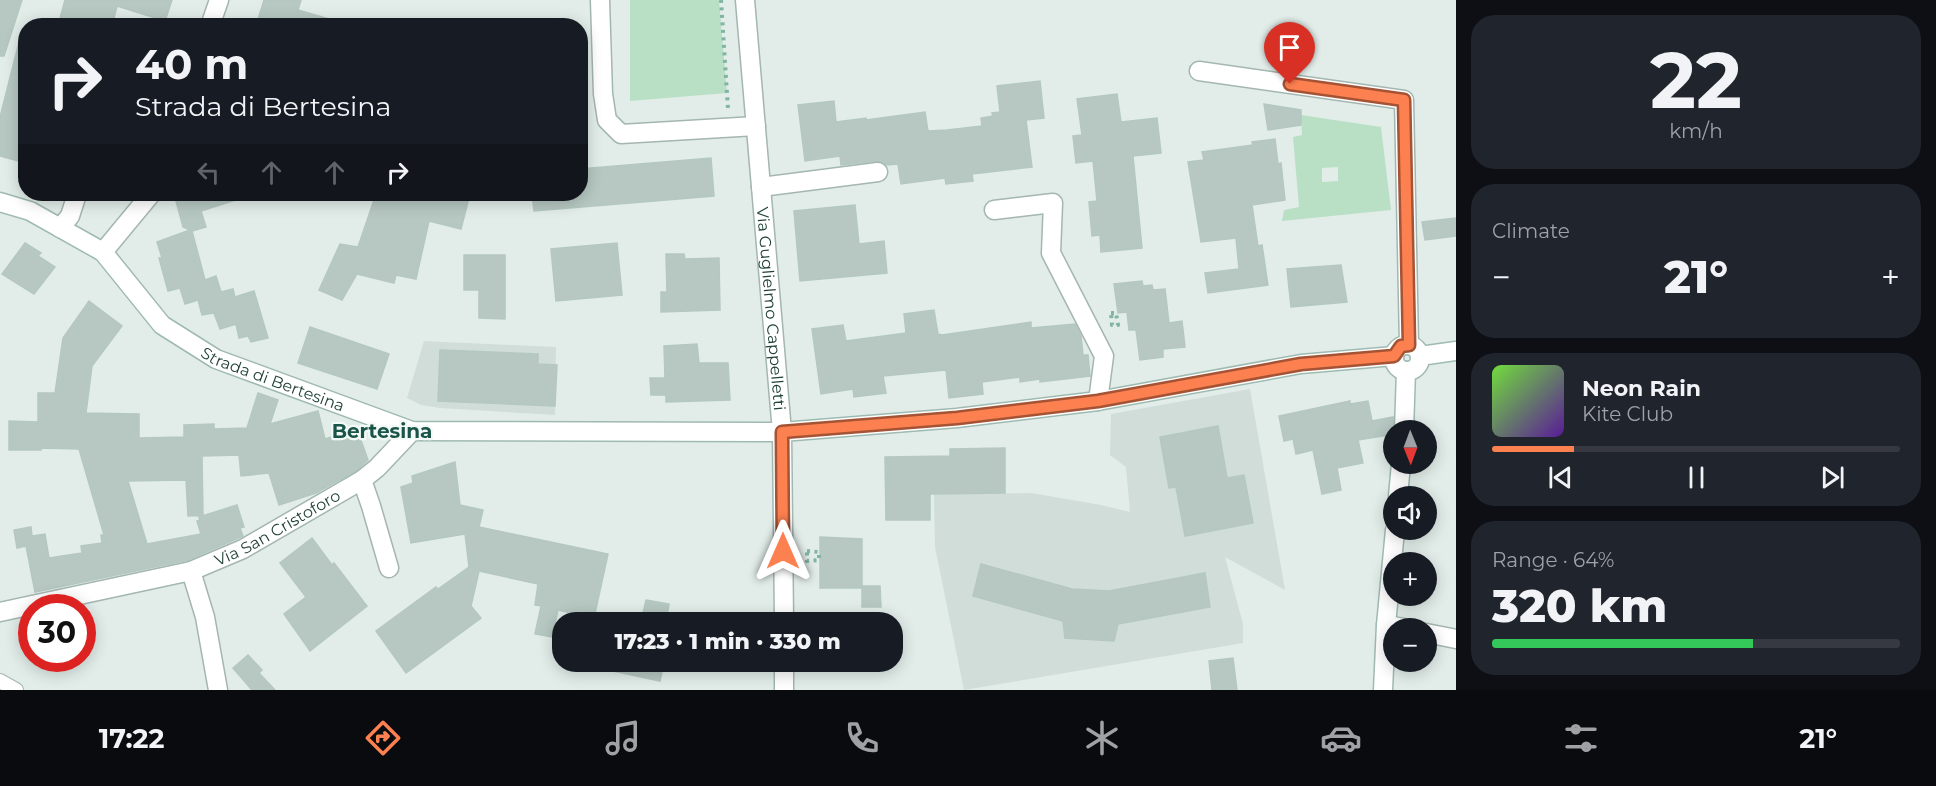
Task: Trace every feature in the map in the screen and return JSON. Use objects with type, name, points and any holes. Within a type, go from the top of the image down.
[{"type":"street","points":[[213,18],[219,0]]},
{"type":"street","points":[[600,0],[603,94],[607,120],[621,134],[756,126]]},
{"type":"street","name":"Via Guglielmo Cappelletti","points":[[745,0],[782,432]]},
{"type":"street","points":[[1199,71],[1404,100],[1414,350],[1417,367],[1406,371],[1398,368],[1394,356],[1401,346],[1414,350],[1456,351]]},
{"type":"street","name":"Via Guglielmo Cappelletti","points":[[761,187],[878,172]]},
{"type":"street","points":[[60,228],[70,216],[75,201]]},
{"type":"street","points":[[103,252],[145,201]]},
{"type":"street","name":"Strada di Bertesina","points":[[0,202],[30,211],[103,252],[162,325],[216,359],[412,430],[782,432],[957,418],[1098,401],[1301,364],[1394,356]]},
{"type":"street","points":[[994,210],[1053,203],[1051,253],[1104,356],[1098,401]]},
{"type":"street","points":[[1404,420],[1406,371]]},
{"type":"street","name":"Via San Cristoforo","points":[[0,612],[191,572],[243,549],[362,480],[377,468],[412,430]]},
{"type":"street","points":[[782,432],[784,612]]},
{"type":"street","name":"Via San Cristoforo","points":[[362,480],[389,568]]},
{"type":"street","points":[[1395,540],[1395,618]]},
{"type":"street","points":[[191,572],[205,617],[218,690]]},
{"type":"street","points":[[1437,635],[1456,639]]},
{"type":"street","points":[[784,672],[784,690]]},
{"type":"street","points":[[1383,690],[1386,672]]},
{"type":"lane","points":[[0,681],[16,690]]},
{"type":"path","points":[[721,0],[729,128]]},
{"type":"shaded area","points":[[424,341],[556,347],[555,415],[440,408],[421,405],[407,398]]},
{"type":"shaded area","points":[[1250,389],[1285,590],[1225,557],[1243,624],[1243,643],[964,690],[935,547],[934,494],[1031,493],[1130,512],[1126,467],[1110,455],[1111,414]]},
{"type":"green space","points":[[630,0],[719,0],[727,93],[630,101]]},
{"type":"green space","points":[[1301,115],[1381,127],[1391,210],[1282,221],[1284,210],[1299,207],[1293,137],[1302,135]],"holes":[[[1338,167],[1338,181],[1322,182],[1322,168]]]},
{"type":"building","points":[[0,0],[22,0],[4,56],[0,56]]},
{"type":"building","points":[[65,0],[172,0],[166,18],[155,18],[117,6],[114,18],[60,18]]},
{"type":"building","points":[[264,0],[301,0],[298,10],[326,18],[258,18]]},
{"type":"building","points":[[18,46],[18,161],[0,156],[0,117]]},
{"type":"building","points":[[1040,81],[1044,118],[1026,120],[1032,167],[972,174],[973,181],[946,184],[945,178],[901,184],[898,164],[887,165],[877,161],[841,165],[840,156],[805,161],[798,105],[834,101],[836,122],[925,112],[928,131],[947,130],[982,126],[981,118],[1000,112],[997,86]]},
{"type":"building","points":[[1117,94],[1121,122],[1157,118],[1161,153],[1133,156],[1142,248],[1101,252],[1100,235],[1092,236],[1089,202],[1097,201],[1093,161],[1076,163],[1073,136],[1082,135],[1077,99]]},
{"type":"building","points":[[1264,104],[1301,110],[1301,125],[1268,130]]},
{"type":"building","points":[[1275,139],[1278,164],[1281,163],[1285,200],[1252,205],[1258,246],[1262,245],[1268,285],[1208,293],[1205,273],[1239,269],[1236,238],[1201,242],[1188,162],[1204,160],[1202,152],[1253,145],[1252,142]]},
{"type":"building","points":[[711,158],[714,196],[534,211],[533,201],[588,201],[588,168]]},
{"type":"building","points":[[176,201],[232,201],[201,211],[206,227],[192,231],[205,280],[216,276],[221,292],[233,289],[235,297],[254,291],[268,338],[251,342],[248,336],[239,338],[236,324],[220,329],[214,313],[202,315],[198,300],[185,304],[180,288],[168,291],[157,242],[190,230],[183,227]]},
{"type":"building","points":[[374,201],[468,201],[461,229],[429,221],[416,279],[396,275],[394,283],[357,274],[342,300],[319,290],[340,244],[358,247]]},
{"type":"building","points":[[855,205],[859,244],[884,241],[887,273],[800,281],[794,211]]},
{"type":"building","points":[[1456,218],[1456,236],[1425,240],[1422,222]]},
{"type":"building","points":[[25,243],[41,253],[38,256],[55,267],[34,294],[2,274]]},
{"type":"building","points":[[617,243],[622,295],[556,301],[551,249]]},
{"type":"building","points":[[666,254],[684,254],[685,259],[719,258],[720,310],[661,312],[661,292],[667,292]]},
{"type":"building","points":[[464,255],[505,255],[505,319],[479,318],[479,290],[464,290]]},
{"type":"building","points":[[1341,265],[1347,302],[1291,307],[1287,269]]},
{"type":"building","points":[[1142,281],[1143,286],[1152,285],[1153,290],[1165,289],[1169,323],[1182,321],[1185,347],[1163,349],[1163,357],[1140,360],[1136,330],[1129,330],[1127,312],[1118,313],[1114,284]]},
{"type":"building","points":[[89,301],[122,326],[92,366],[86,413],[139,414],[139,438],[184,437],[184,425],[214,424],[214,429],[247,428],[258,393],[278,400],[270,424],[318,411],[325,439],[357,429],[368,460],[356,471],[316,493],[279,505],[269,473],[241,476],[239,455],[202,456],[203,515],[188,516],[186,480],[128,481],[147,544],[201,534],[197,521],[200,520],[199,517],[237,505],[244,527],[240,528],[243,536],[188,560],[35,592],[26,546],[17,548],[14,530],[31,527],[32,536],[45,534],[49,558],[82,553],[81,546],[102,543],[101,535],[104,535],[79,449],[9,450],[9,421],[38,422],[38,393],[55,393],[63,338]]},
{"type":"building","points":[[934,310],[938,334],[942,335],[1031,322],[1031,328],[1075,324],[1081,336],[1083,355],[1088,355],[1090,376],[1040,382],[1040,379],[1020,382],[1020,377],[982,382],[983,394],[949,398],[946,370],[883,376],[886,393],[854,397],[853,389],[821,394],[812,329],[843,325],[846,341],[906,333],[904,314]]},
{"type":"building","points":[[310,327],[389,354],[377,389],[298,363]]},
{"type":"building","points":[[697,344],[699,363],[728,363],[730,400],[666,402],[666,395],[651,395],[650,378],[665,378],[664,346]]},
{"type":"building","points":[[440,350],[538,354],[538,364],[557,365],[555,406],[438,401]]},
{"type":"building","points":[[1350,401],[1350,404],[1368,401],[1372,421],[1393,417],[1393,420],[1383,420],[1383,436],[1358,440],[1363,463],[1337,468],[1341,490],[1322,494],[1313,450],[1296,454],[1293,439],[1284,441],[1279,416]]},
{"type":"building","points":[[1218,426],[1227,478],[1244,475],[1253,523],[1185,536],[1176,487],[1169,488],[1160,437]]},
{"type":"building","points":[[1005,448],[1005,493],[930,494],[930,520],[886,520],[885,457],[950,456],[950,449]]},
{"type":"building","points":[[455,462],[460,505],[483,510],[479,527],[608,554],[595,612],[558,610],[552,612],[552,637],[535,634],[541,606],[535,605],[538,584],[479,571],[471,606],[481,618],[406,673],[376,631],[436,587],[438,589],[469,567],[465,534],[411,543],[401,487],[413,483],[412,476]]},
{"type":"building","points":[[820,537],[862,539],[862,588],[820,588]]},
{"type":"building","points":[[312,538],[367,606],[310,651],[284,614],[306,597],[280,563]]},
{"type":"building","points":[[981,564],[1072,589],[1109,591],[1205,573],[1210,607],[1118,624],[1114,641],[1065,638],[1063,621],[973,596]]},
{"type":"building","points":[[862,586],[880,586],[881,607],[862,607]]},
{"type":"building","points":[[646,600],[669,604],[668,612],[643,612]]},
{"type":"building","points":[[248,655],[262,670],[259,673],[275,690],[252,690],[233,668]]},
{"type":"building","points":[[1233,658],[1237,690],[1212,690],[1209,661]]},
{"type":"building","points":[[617,672],[662,672],[660,681]]},
{"type":"district","name":"Bertesina","points":[[382,431]]},
{"type":"route","points":[[783,551],[782,432],[957,418],[1098,401],[1301,364],[1394,356],[1401,346],[1409,345],[1404,100],[1290,84]]}]
